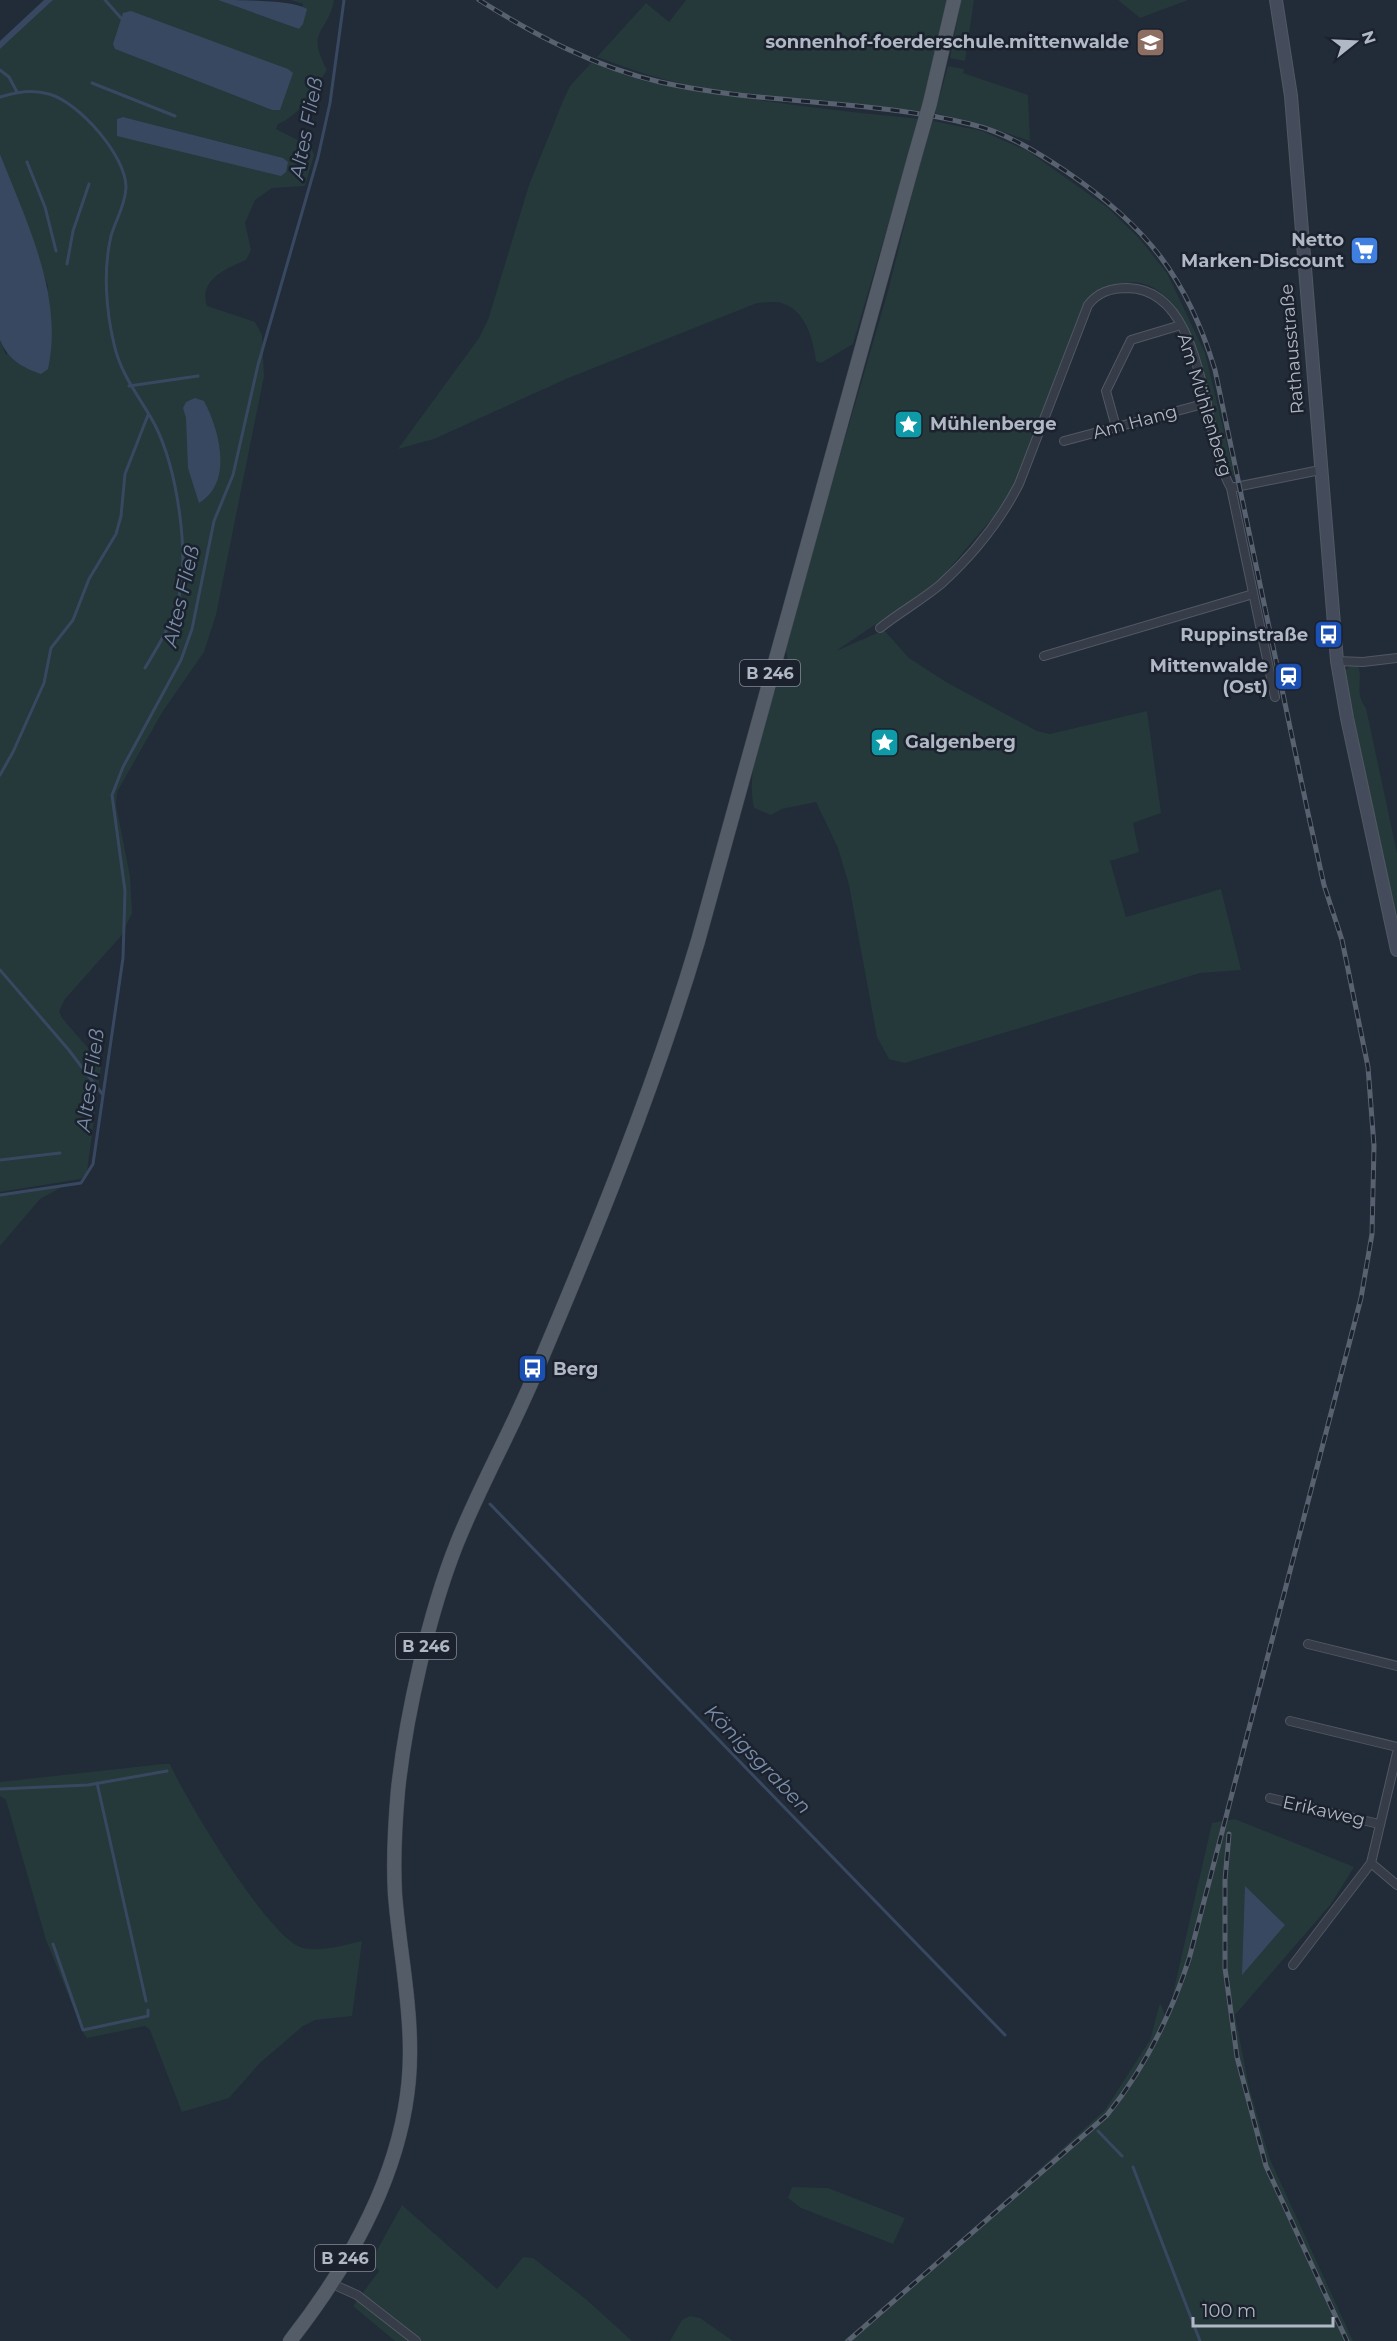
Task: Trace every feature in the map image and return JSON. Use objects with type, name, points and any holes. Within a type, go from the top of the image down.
[{"type":"main road","name":"B 246","points":[[290,2341],[330,2283],[365,2222],[389,2169],[404,2116],[410,2067],[408,2014],[395,1890],[395,1838],[405,1746],[422,1660],[446,1572],[470,1513],[532,1380],[612,1183],[667,1039],[698,942],[930,103],[954,0]]},
{"type":"main road","name":"Rathausstraße","points":[[1276,0],[1291,96],[1337,661],[1350,733],[1397,950]]},
{"type":"street","name":"Am Mühlenberg","points":[[880,628],[939,585],[963,564],[1009,503],[1019,484],[1080,320],[1095,296],[1114,289],[1147,291],[1162,300],[1181,325],[1192,352],[1207,404],[1221,467],[1232,488],[1275,697]]},
{"type":"street","points":[[1116,426],[1106,391],[1131,340],[1181,325]]},
{"type":"street","name":"Am Hang","points":[[1064,441],[1207,404]]},
{"type":"street","points":[[1232,488],[1320,470]]},
{"type":"street","points":[[1044,656],[1253,594]]},
{"type":"street","points":[[1337,661],[1363,662],[1397,658]]},
{"type":"street","points":[[1308,1644],[1397,1666]]},
{"type":"street","points":[[1290,1721],[1397,1747]]},
{"type":"street","points":[[1293,1965],[1371,1863],[1378,1824],[1397,1753]]},
{"type":"street","name":"Erikaweg","points":[[1270,1798],[1378,1824]]},
{"type":"street","points":[[1371,1863],[1397,1885]]},
{"type":"street","points":[[330,2283],[357,2295],[416,2341]]},
{"type":"shaded area","points":[[53,0],[218,0],[299,29],[303,4],[290,0],[334,0],[318,39],[318,47],[327,70],[300,108],[278,124],[276,129],[311,147],[314,155],[305,186],[272,188],[255,200],[245,223],[251,250],[246,260],[216,276],[210,282],[205,297],[207,306],[255,322],[262,335],[264,376],[216,615],[204,652],[163,711],[117,792],[116,805],[130,876],[132,913],[121,936],[65,999],[59,1011],[62,1018],[97,1058],[101,1067],[87,1172],[81,1179],[0,1192],[0,340],[6,355],[48,287],[0,154],[0,49]],"holes":[[[115,49],[280,110],[272,110]],[[123,117],[283,158],[117,119]]]},
{"type":"shaded area","points":[[686,0],[948,0],[922,111],[782,98],[698,87],[659,78],[597,57],[646,3],[669,22]]},
{"type":"shaded area","points":[[961,0],[974,0],[965,61],[950,58]]},
{"type":"shaded area","points":[[1118,0],[1188,0],[1140,18]]},
{"type":"shaded area","points":[[593,61],[634,74],[714,92],[795,105],[919,119],[853,344],[821,363],[816,361],[807,326],[797,312],[781,303],[757,303],[566,379],[434,439],[398,449],[479,338],[488,320],[529,185],[563,101],[570,86]]},
{"type":"shaded area","points":[[948,66],[964,69],[963,73],[1028,95],[1030,141],[983,125],[935,113]]},
{"type":"shaded area","points":[[933,121],[982,131],[1028,151],[1107,207],[1139,238],[1167,273],[1205,353],[1235,477],[1226,467],[1221,454],[1202,366],[1186,324],[1174,306],[1161,292],[1144,284],[1131,282],[1094,292],[1076,323],[1016,484],[1007,501],[937,583],[836,651],[884,630],[909,658],[946,682],[1037,731],[1050,734],[1147,711],[1161,813],[1133,823],[1139,852],[1110,861],[1126,917],[1221,889],[1241,970],[1200,973],[905,1063],[889,1059],[877,1037],[849,885],[838,848],[816,802],[782,809],[771,815],[754,808],[752,774],[760,738],[782,669],[788,662],[786,650],[886,297]]},
{"type":"shaded area","points":[[1354,665],[1359,668],[1361,698],[1366,708],[1397,853],[1397,922],[1347,686],[1345,672],[1349,666]]},
{"type":"shaded area","points":[[64,1186],[40,1199],[0,1246],[0,1195]]},
{"type":"shaded area","points":[[170,1764],[192,1806],[250,1896],[288,1939],[303,1948],[310,1949],[333,1948],[362,1941],[352,2016],[315,2020],[303,2026],[260,2063],[229,2098],[182,2112],[150,2030],[145,2026],[87,2038],[84,2034],[46,1940],[6,1800],[0,1796],[0,1782]]},
{"type":"shaded area","points":[[1235,1819],[1354,1867],[1331,1904],[1235,2015],[1249,2087],[1269,2157],[1353,2341],[843,2341],[938,2260],[1105,2110],[1150,2040],[1160,2003],[1167,2020],[1212,1823]]},
{"type":"shaded area","points":[[792,2187],[828,2188],[905,2218],[893,2244],[801,2208],[788,2198]]},
{"type":"shaded area","points":[[402,2205],[497,2289],[523,2257],[533,2258],[587,2300],[632,2341],[395,2341],[353,2306],[379,2271],[371,2261]]},
{"type":"shaded area","points":[[690,2316],[700,2318],[733,2341],[670,2341],[682,2320]]},
{"type":"water","points":[[44,0],[53,0],[0,49],[0,41]]},
{"type":"water","points":[[218,0],[278,2],[307,9],[303,24],[299,29]]},
{"type":"water","points":[[131,11],[288,69],[293,73],[280,110],[272,110],[115,49],[113,44],[123,13]]},
{"type":"water","points":[[123,117],[283,158],[288,162],[286,172],[281,176],[117,136],[117,119]]},
{"type":"water","points":[[0,154],[31,232],[47,287],[52,342],[48,369],[41,374],[16,362],[0,340]]},
{"type":"water","points":[[195,398],[204,401],[210,413],[220,455],[217,482],[210,494],[199,503],[188,468],[186,418],[183,408],[186,402]]},
{"type":"water","points":[[1245,1886],[1285,1925],[1242,1975]]},
{"type":"waterway","points":[[105,0],[121,18]]},
{"type":"waterway","name":"Altes Fließ","points":[[0,1195],[81,1183],[93,1164],[123,958],[125,891],[112,795],[123,767],[181,660],[192,629],[214,521],[233,475],[258,365],[318,157],[330,103],[344,0]]},
{"type":"waterway","points":[[0,70],[9,77],[17,92]]},
{"type":"waterway","points":[[92,83],[175,116]]},
{"type":"waterway","points":[[0,97],[31,91],[43,92],[61,99],[87,119],[99,132],[119,161],[124,175],[125,195],[111,236],[107,262],[106,290],[109,318],[121,366],[155,425],[170,465],[176,490],[182,540],[183,565],[176,607],[166,631],[145,668]]},
{"type":"waterway","points":[[27,162],[45,207],[56,251]]},
{"type":"waterway","points":[[67,264],[73,231],[89,184]]},
{"type":"waterway","points":[[129,386],[198,376]]},
{"type":"waterway","points":[[0,775],[13,752],[44,683],[51,648],[73,620],[89,579],[116,534],[121,516],[125,474],[148,415]]},
{"type":"waterway","points":[[0,970],[68,1049],[103,1095]]},
{"type":"waterway","points":[[0,1160],[60,1153]]},
{"type":"waterway","name":"Königsgraben","points":[[490,1504],[1005,2035]]},
{"type":"waterway","points":[[0,1789],[88,1785],[167,1771]]},
{"type":"waterway","points":[[97,1783],[146,2001]]},
{"type":"waterway","points":[[53,1944],[83,2030],[148,2016],[148,2010]]},
{"type":"waterway","name":"Königsgraben","points":[[1098,2131],[1122,2156]]},
{"type":"waterway","name":"Königsgraben","points":[[1133,2167],[1200,2341]]},
{"type":"railway","points":[[479,0],[566,48],[636,76],[738,95],[932,116],[996,132],[1044,157],[1095,192],[1120,213],[1160,256],[1191,307],[1215,370],[1308,813],[1324,885],[1342,940],[1368,1067],[1374,1146],[1372,1234],[1361,1298],[1189,1959],[1174,2001],[1133,2079],[1107,2115],[848,2341]]},
{"type":"railway","points":[[1229,1834],[1225,1880],[1225,1968],[1237,2057],[1266,2166],[1347,2341]]},
{"type":"place","name":"sonnenhof-foerderschule.mittenwalde","points":[[1150,42]]},
{"type":"place","name":"Netto Marken-Discount","points":[[1365,250]]},
{"type":"place","name":"Mühlenberge","points":[[909,424]]},
{"type":"place","name":"Ruppinstraße","points":[[1329,635]]},
{"type":"place","name":"Mittenwalde (Ost)","points":[[1289,676]]},
{"type":"place","name":"Galgenberg","points":[[884,742]]},
{"type":"place","name":"Berg","points":[[532,1369]]}]
